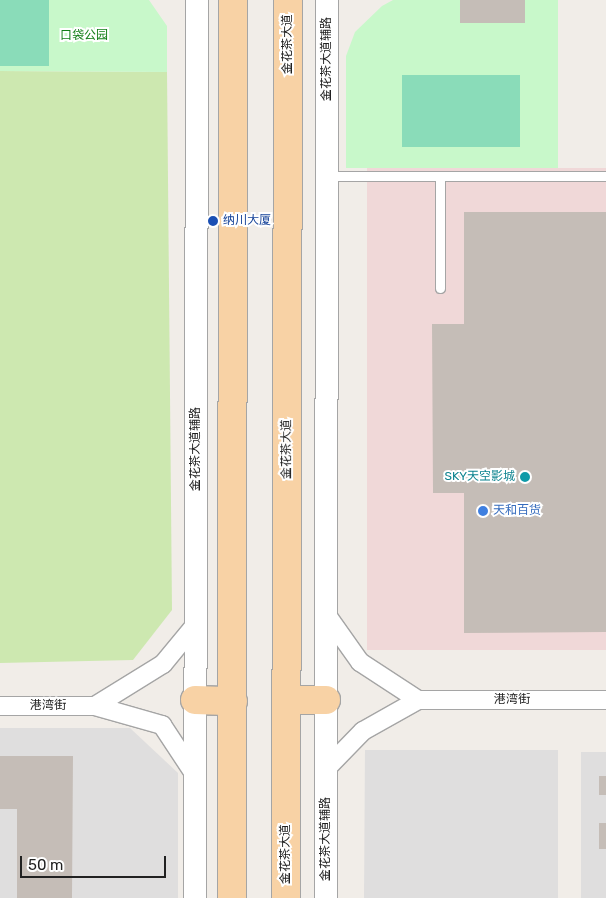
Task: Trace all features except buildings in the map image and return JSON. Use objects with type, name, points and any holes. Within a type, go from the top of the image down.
[{"type":"main road","points":[[232,898],[233,0]]},
{"type":"main road","name":"金花茶大道","points":[[286,898],[288,0]]},
{"type":"main road","points":[[195,700],[233,701]]},
{"type":"main road","points":[[286,700],[326,700]]},
{"type":"street","name":"金花茶大道辅路","points":[[195,898],[197,0]]},
{"type":"street","name":"金花茶大道辅路","points":[[326,898],[327,0]]},
{"type":"street","points":[[326,614],[360,662],[418,700],[363,731],[326,769]]},
{"type":"street","points":[[96,706],[163,664],[196,624]]},
{"type":"street","name":"港湾街","points":[[418,700],[606,700]]},
{"type":"street","name":"港湾街","points":[[0,706],[96,706],[162,725],[195,775]]},
{"type":"lane","points":[[327,176],[606,176]]},
{"type":"lane","points":[[440,176],[440,288]]},
{"type":"shaded area","points":[[367,168],[606,168],[606,650],[367,650]]},
{"type":"shaded area","points":[[0,728],[130,728],[178,773],[178,898],[0,898]]},
{"type":"shaded area","points":[[365,750],[558,750],[558,898],[364,898]]},
{"type":"shaded area","points":[[581,752],[606,752],[606,898],[581,898]]},
{"type":"green space","name":"口袋公园","points":[[0,0],[149,0],[167,26],[167,72],[0,71]]},
{"type":"green space","points":[[0,0],[49,0],[49,66],[0,66]]},
{"type":"green space","points":[[393,0],[558,0],[558,168],[346,168],[346,56],[355,32],[382,6]]},
{"type":"green space","points":[[0,71],[167,72],[172,610],[133,660],[0,663]]},
{"type":"green space","points":[[402,75],[520,75],[520,147],[402,147]]},
{"type":"place","name":"纳川大厦","points":[[213,221]]},
{"type":"place","name":"SKY天空影城","points":[[525,477]]},
{"type":"place","name":"天和百货","points":[[483,511]]}]
